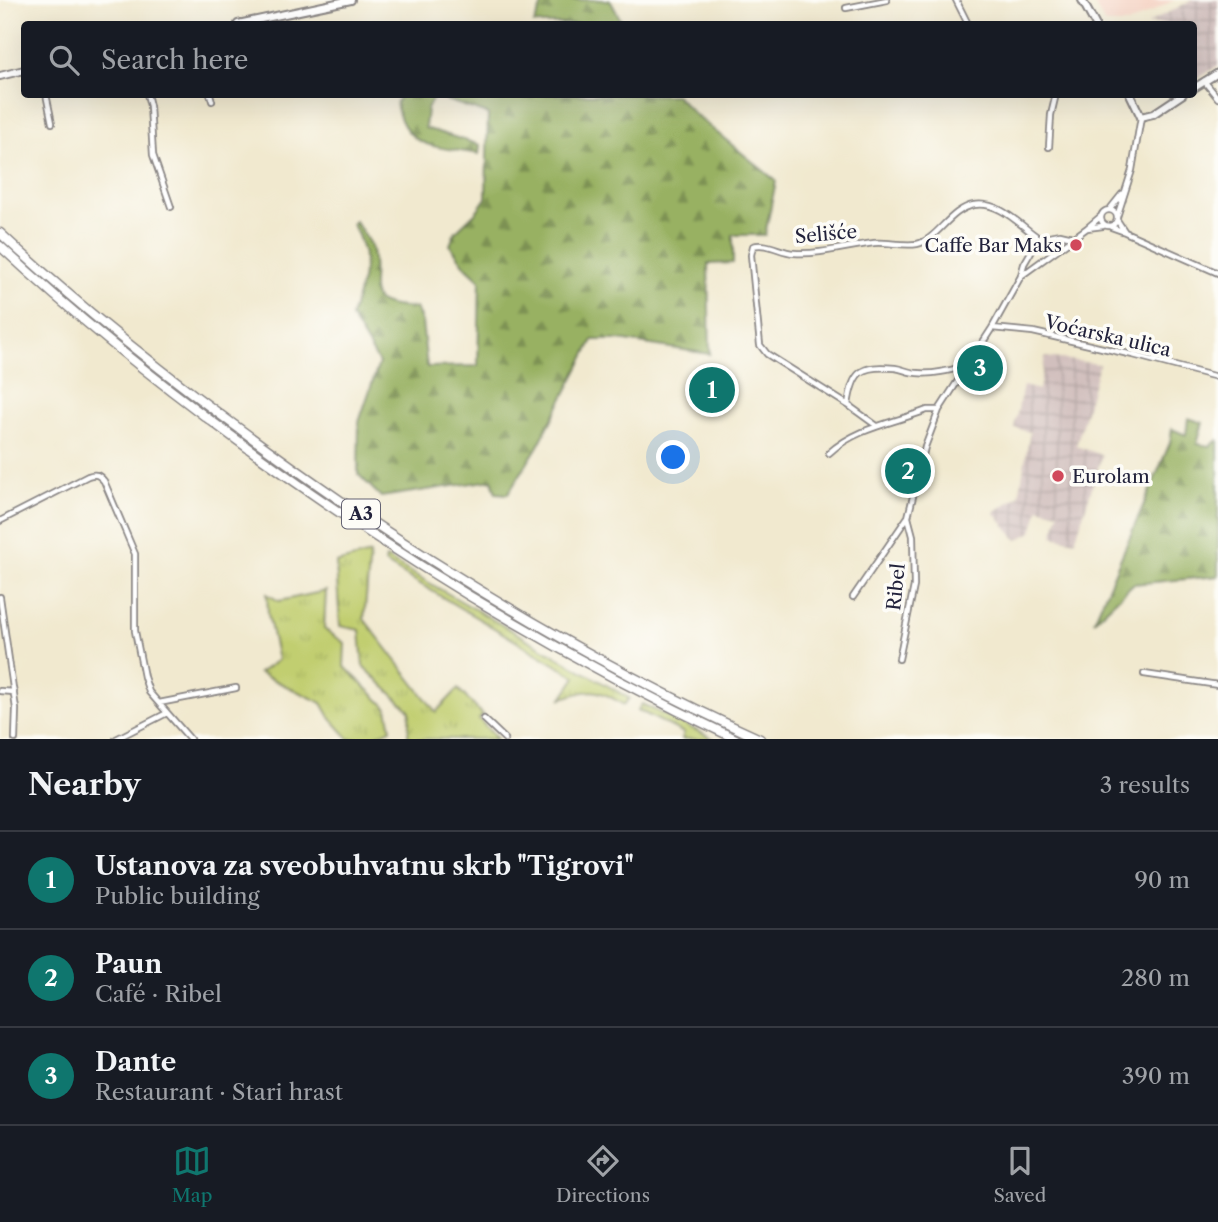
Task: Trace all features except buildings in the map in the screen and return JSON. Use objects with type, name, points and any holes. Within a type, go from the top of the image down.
[{"type":"highway","name":"A3","points":[[0,233],[162,372],[288,465],[428,560],[580,649],[760,739]]},
{"type":"highway","name":"A3","points":[[0,246],[155,380],[282,474],[418,566],[571,655],[736,739]]},
{"type":"street","points":[[252,21],[351,0]]},
{"type":"street","points":[[846,8],[864,2],[887,0]]},
{"type":"street","points":[[956,0],[966,21]]},
{"type":"street","points":[[1082,0],[1093,21]]},
{"type":"street","points":[[0,76],[21,71]]},
{"type":"street","points":[[1197,86],[1218,73]]},
{"type":"street","points":[[1204,81],[1218,98]]},
{"type":"street","points":[[47,98],[52,123]]},
{"type":"street","points":[[148,98],[153,155],[171,207]]},
{"type":"street","points":[[1049,147],[1055,98]]},
{"type":"street","points":[[1087,228],[1107,226],[1117,218],[1132,170],[1141,117],[1132,98]]},
{"type":"street","points":[[1141,117],[1153,114],[1177,98]]},
{"type":"street","points":[[1021,276],[1109,210],[1128,185]]},
{"type":"street","name":"Selišće","points":[[848,405],[767,354],[760,345],[751,255],[753,246],[759,244],[797,253],[877,243],[915,244],[926,241],[944,222],[974,205],[994,208],[1012,215],[1040,238]]},
{"type":"street","points":[[1109,210],[1114,212],[1125,232]]},
{"type":"street","points":[[1101,216],[1101,222],[1107,226],[1218,273]]},
{"type":"street","points":[[1021,276],[1024,264],[1040,238],[1060,234],[1073,237]]},
{"type":"street","name":"Ribel","points":[[853,597],[908,517],[925,447],[939,410],[992,328],[1021,276]]},
{"type":"street","name":"Voćarska ulica","points":[[992,328],[1033,332],[1217,377]]},
{"type":"street","points":[[877,426],[848,405],[853,378],[859,372],[872,368],[898,368],[919,374],[966,366]]},
{"type":"street","points":[[829,453],[842,441],[877,426],[927,410],[939,410]]},
{"type":"street","points":[[0,521],[88,476],[100,476],[135,554],[135,631],[149,692],[190,739]]},
{"type":"street","name":"Ribel","points":[[899,659],[914,586],[913,536],[908,517]]},
{"type":"street","points":[[0,597],[14,692],[15,739]]},
{"type":"street","points":[[1144,674],[1218,685]]},
{"type":"street","points":[[158,704],[236,688]]},
{"type":"street","points":[[0,691],[14,692]]},
{"type":"street","points":[[116,739],[167,713]]},
{"type":"street","points":[[484,719],[505,739]]},
{"type":"shaded area","points":[[1092,0],[1174,0],[1134,21],[1103,21]]},
{"type":"shaded area","points":[[1192,0],[1218,0],[1218,66],[1197,78],[1197,21],[1153,21]]},
{"type":"shaded area","points":[[1045,357],[1099,364],[1076,446],[1102,455],[1075,541],[1053,536],[1059,513],[1039,508],[1032,532],[1017,540],[994,512],[1019,496],[1030,432],[1014,428],[1023,386],[1039,390]]},
{"type":"green space","points":[[544,0],[610,0],[621,21],[535,21]]},
{"type":"green space","points":[[399,98],[433,98],[427,109],[425,128],[480,145],[479,154],[437,147],[415,138],[400,118],[396,102]]},
{"type":"green space","points":[[440,98],[500,98],[502,101],[503,98],[679,98],[693,113],[776,181],[765,235],[733,235],[733,263],[708,264],[710,354],[619,340],[593,340],[538,446],[508,494],[496,493],[492,480],[381,497],[358,474],[359,422],[379,363],[351,317],[364,270],[363,249],[352,224],[355,221],[371,246],[373,286],[377,299],[384,304],[416,308],[422,322],[427,367],[478,366],[480,280],[450,245],[455,232],[486,198],[488,114]]},
{"type":"green space","points":[[1188,418],[1203,423],[1197,444],[1210,446],[1218,440],[1218,576],[1133,584],[1094,621],[1170,443],[1172,429],[1186,435]]},
{"type":"green space","points":[[370,554],[364,619],[436,712],[458,689],[483,715],[479,719],[497,739],[413,739],[408,736],[410,711],[363,666],[360,630],[340,626],[336,563]]},
{"type":"green space","points":[[386,558],[629,698],[624,705],[594,691],[562,698],[576,677],[385,563]]},
{"type":"green space","points":[[326,591],[324,629],[345,643],[344,666],[387,708],[391,729],[369,739],[349,739],[331,719],[322,703],[259,673],[278,660],[268,614],[267,594],[279,601]]},
{"type":"green space","points":[[642,704],[714,739],[682,739],[684,733],[638,710]]},
{"type":"place","name":"Caffe Bar Maks","points":[[1076,245]]},
{"type":"place","name":"Dante","points":[[980,368]]},
{"type":"place","name":"Ustanova za sveobuhvatnu skrb \"Tigrovi\"","points":[[712,390]]},
{"type":"place","name":"Paun","points":[[908,471]]},
{"type":"place","name":"Eurolam","points":[[1058,476]]}]
